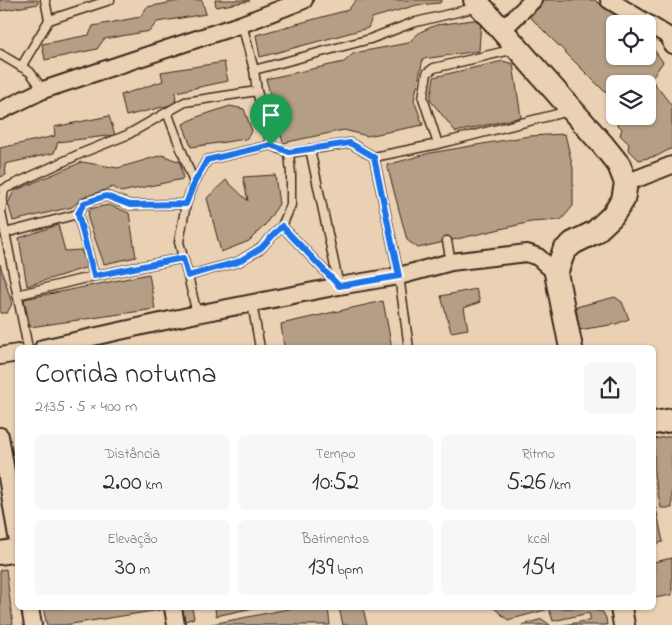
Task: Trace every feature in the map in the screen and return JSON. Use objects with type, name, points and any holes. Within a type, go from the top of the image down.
[{"type":"main road","points":[[478,3],[603,145],[619,165],[626,183],[622,200],[612,216],[595,232],[573,242],[564,251],[556,273],[570,345]]},
{"type":"main road","points":[[656,423],[672,420]]},
{"type":"main road","points":[[0,553],[15,550]]},
{"type":"street","points":[[0,111],[43,90],[242,24],[304,0]]},
{"type":"street","points":[[502,30],[533,0]]},
{"type":"street","points":[[609,0],[671,37]]},
{"type":"street","points":[[626,183],[672,165]]},
{"type":"street","points":[[57,345],[197,314],[399,276],[451,262],[527,253],[538,257],[556,273]]},
{"type":"street","points":[[0,356],[15,354]]},
{"type":"street","points":[[1,442],[15,524]]},
{"type":"street","points":[[30,610],[33,625]]},
{"type":"street","points":[[173,610],[176,625]]},
{"type":"street","points":[[621,610],[624,625]]},
{"type":"lane","points":[[45,0],[49,20]]},
{"type":"lane","points":[[21,67],[49,20],[110,0]]},
{"type":"lane","points":[[254,70],[370,39],[412,23],[478,3]]},
{"type":"lane","points":[[242,24],[271,145]]},
{"type":"lane","points":[[438,144],[423,98],[427,73],[434,68],[519,48]]},
{"type":"lane","points":[[1,56],[30,72],[43,90]]},
{"type":"lane","points":[[27,345],[1,212],[4,189],[82,153],[127,135],[185,102],[257,91]]},
{"type":"lane","points":[[197,314],[179,242],[186,204],[194,183],[207,160],[271,145],[289,152],[350,143],[374,157],[429,149],[438,144],[573,110]]},
{"type":"lane","points":[[167,112],[194,183]]},
{"type":"lane","points":[[310,149],[339,286]]},
{"type":"lane","points":[[188,276],[238,262],[261,248],[282,226],[291,206],[289,152]]},
{"type":"lane","points":[[374,157],[399,276],[409,345]]},
{"type":"lane","points":[[94,276],[78,214],[84,203],[106,196],[130,205],[186,204]]},
{"type":"lane","points":[[5,233],[78,214]]},
{"type":"lane","points":[[282,226],[339,286]]},
{"type":"lane","points":[[447,241],[451,262]]},
{"type":"lane","points":[[17,295],[94,276],[183,258]]},
{"type":"lane","points":[[252,303],[259,345]]},
{"type":"building","points":[[0,0],[38,0],[38,4],[0,11]]},
{"type":"building","points":[[184,0],[202,0],[206,14],[157,22],[150,31],[104,39],[97,49],[45,60],[42,44],[89,35],[93,26],[140,17],[147,7]]},
{"type":"building","points":[[215,0],[249,0],[250,1],[216,7]]},
{"type":"building","points":[[356,0],[442,0],[440,3],[417,5],[372,18],[368,28],[260,57],[256,35],[348,10]]},
{"type":"building","points":[[543,0],[595,0],[614,15],[606,15],[606,65],[656,65],[656,53],[663,62],[654,75],[606,75],[606,93],[527,14]]},
{"type":"building","points":[[481,19],[479,51],[423,59],[414,100],[423,125],[367,136],[344,130],[283,143],[266,79],[344,62],[354,53],[408,43],[420,32],[436,25]]},
{"type":"building","points":[[503,61],[513,64],[521,117],[456,132],[430,100],[434,77]]},
{"type":"building","points":[[224,62],[228,81],[176,92],[175,104],[126,116],[121,95],[163,81],[161,72]]},
{"type":"building","points":[[656,85],[672,106],[672,148],[657,156],[639,160],[628,149],[629,144],[620,135],[622,129],[618,125],[656,125]]},
{"type":"building","points":[[230,106],[244,109],[252,131],[246,139],[191,147],[183,124],[197,117]]},
{"type":"building","points":[[109,116],[115,135],[58,142],[54,153],[5,164],[6,175],[0,177],[0,148],[55,136],[54,127]]},
{"type":"building","points":[[565,134],[573,168],[573,206],[561,220],[531,222],[418,248],[407,240],[387,165],[430,153],[529,136]]},
{"type":"building","points":[[162,155],[180,162],[183,179],[121,192],[113,187],[82,198],[72,207],[13,221],[8,203],[14,191],[82,162],[118,168]]},
{"type":"building","points":[[275,175],[279,204],[265,225],[249,241],[221,252],[207,198],[226,180],[248,201],[243,177]]},
{"type":"building","points":[[109,205],[129,213],[136,257],[104,264],[88,219],[89,209]]},
{"type":"building","points":[[58,225],[65,251],[81,250],[88,267],[27,286],[19,238]]},
{"type":"building","points":[[0,264],[12,304],[7,313],[0,313]]},
{"type":"building","points":[[149,274],[155,309],[30,327],[24,299]]},
{"type":"building","points":[[476,289],[480,302],[464,308],[468,329],[451,332],[441,296]]},
{"type":"building","points":[[615,297],[622,302],[629,319],[616,324],[579,330],[576,307]]},
{"type":"building","points":[[383,301],[391,345],[284,345],[281,324]]},
{"type":"building","points":[[672,436],[672,508],[661,508],[656,484],[656,439]]},
{"type":"building","points":[[656,508],[663,542],[656,544]]},
{"type":"building","points":[[672,558],[672,595],[656,598],[656,562]]},
{"type":"building","points":[[6,569],[13,624],[0,625],[0,570]]},
{"type":"building","points":[[43,610],[160,610],[65,625],[47,625]]},
{"type":"building","points":[[182,610],[192,610],[194,618],[185,621]]},
{"type":"building","points":[[215,610],[244,610],[216,616]]},
{"type":"building","points":[[283,610],[328,610],[330,625],[207,625]]},
{"type":"building","points":[[339,610],[363,610],[367,625],[343,625]]},
{"type":"building","points":[[496,610],[545,610],[508,620]]},
{"type":"building","points":[[549,610],[596,610],[602,611],[607,625],[564,625],[591,620],[589,613],[553,621]]},
{"type":"building","points":[[542,619],[550,625],[522,625]]},
{"type":"route","points":[[350,143],[374,157],[399,276],[339,286],[282,226],[261,248],[238,262],[188,276],[183,258],[94,276],[78,214],[84,203],[106,196],[130,205],[186,204],[194,183],[207,160],[271,145],[289,152],[350,143]]}]
